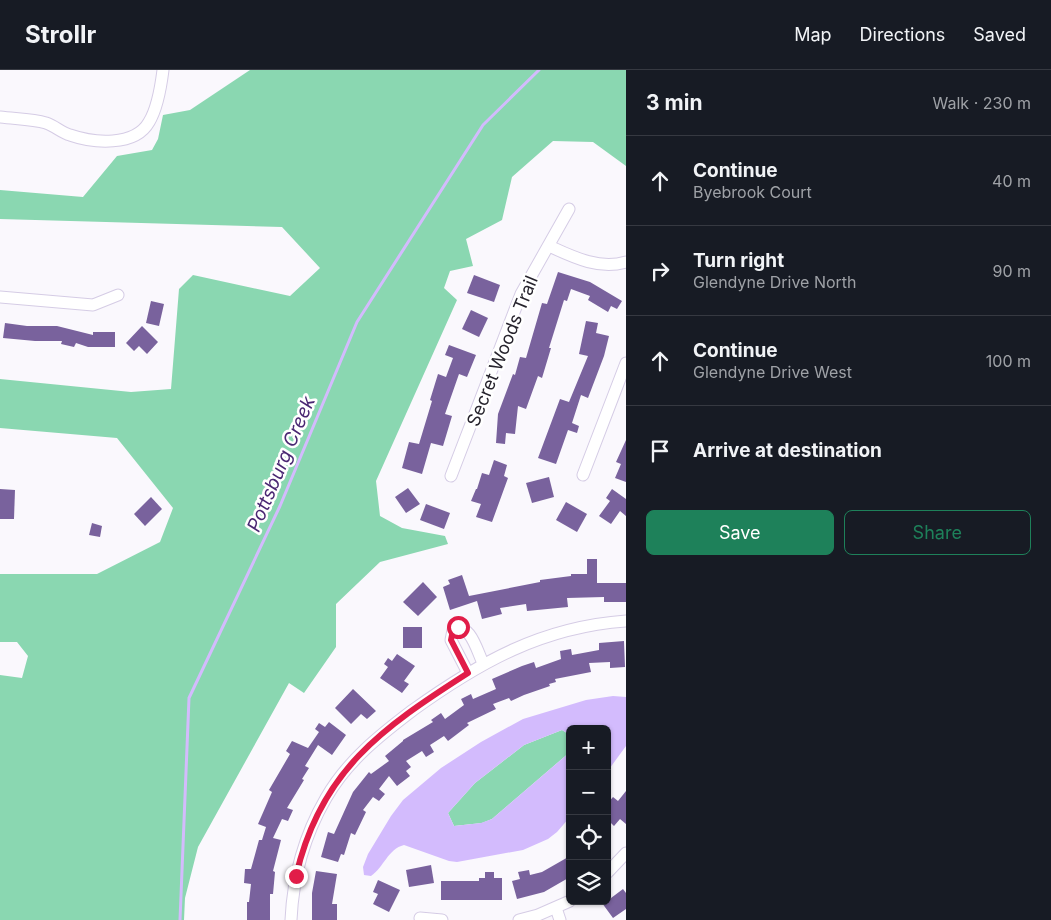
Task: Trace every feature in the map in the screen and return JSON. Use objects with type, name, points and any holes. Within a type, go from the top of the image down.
[{"type":"street","points":[[0,117],[46,123],[69,135],[94,141],[114,141],[135,135],[149,123],[160,90],[163,70]]},
{"type":"street","name":"Secret Woods Trail","points":[[451,476],[521,294],[569,209]]},
{"type":"street","points":[[549,246],[582,260],[600,264],[626,262]]},
{"type":"street","points":[[0,297],[93,305],[118,295]]},
{"type":"street","points":[[583,475],[626,363]]},
{"type":"street","points":[[292,920],[296,876],[301,855],[326,797],[339,778],[364,750],[384,732],[483,663],[544,636],[590,625],[626,620]]},
{"type":"street","points":[[468,673],[451,640],[453,630],[458,627],[464,628],[469,632],[483,663]]},
{"type":"street","points":[[611,869],[626,853]]},
{"type":"street","points":[[519,920],[566,903]]},
{"type":"street","points":[[556,908],[560,920]]},
{"type":"street","points":[[420,918],[442,920]]},
{"type":"green space","points":[[250,70],[626,70],[626,166],[593,142],[553,141],[512,177],[502,220],[466,239],[473,266],[450,271],[444,288],[457,300],[376,481],[380,516],[402,528],[445,536],[448,544],[380,562],[336,604],[336,647],[304,693],[289,683],[198,847],[185,898],[184,920],[0,920],[0,675],[22,678],[28,656],[17,642],[0,642],[0,574],[97,574],[160,542],[173,508],[117,438],[0,428],[0,379],[131,392],[171,389],[179,289],[193,275],[290,296],[320,268],[282,227],[0,219],[0,190],[83,197],[117,156],[152,150],[158,139],[163,115],[190,110]]},
{"type":"green space","points":[[562,730],[566,732],[566,755],[492,819],[482,823],[454,826],[448,813],[475,783],[524,745]]},
{"type":"shaded area","points":[[613,696],[626,697],[626,746],[611,767],[611,725],[566,725],[566,732],[562,730],[524,745],[475,783],[448,813],[454,826],[481,823],[492,819],[566,755],[566,822],[557,832],[548,839],[523,850],[457,862],[404,845],[394,850],[371,876],[364,875],[363,867],[368,854],[391,816],[403,800],[441,768],[481,742],[523,719],[586,700]]},
{"type":"building","points":[[558,272],[590,282],[622,301],[617,309],[611,306],[608,312],[588,300],[590,296],[571,289],[567,301],[564,300],[542,378],[538,376],[526,409],[518,406],[515,434],[506,433],[505,444],[496,443],[498,414],[513,374],[515,375],[520,357],[526,358],[542,303],[547,304]]},
{"type":"building","points":[[474,275],[500,285],[494,302],[467,293]]},
{"type":"building","points":[[151,301],[164,304],[159,326],[146,323]]},
{"type":"building","points":[[471,310],[488,318],[479,337],[462,329]]},
{"type":"building","points":[[586,321],[598,323],[596,333],[609,336],[604,356],[588,398],[581,395],[572,423],[579,426],[577,433],[568,430],[556,464],[538,458],[560,399],[569,402],[588,356],[579,354]]},
{"type":"building","points":[[5,323],[27,326],[57,326],[93,335],[93,332],[115,332],[115,347],[88,347],[76,343],[74,347],[61,344],[62,341],[3,338]]},
{"type":"building","points":[[142,326],[158,342],[147,354],[139,346],[134,351],[126,343]]},
{"type":"building","points":[[449,345],[476,355],[467,377],[459,374],[445,414],[452,416],[443,446],[431,443],[422,474],[402,468],[409,442],[419,444],[438,374],[446,377],[453,358],[445,355]]},
{"type":"building","points":[[626,440],[626,482],[615,478],[621,464],[616,462]]},
{"type":"building","points":[[494,460],[507,465],[504,476],[508,478],[492,522],[476,517],[481,504],[471,501],[482,473],[489,475]]},
{"type":"building","points":[[549,477],[554,497],[532,503],[526,483]]},
{"type":"building","points":[[408,488],[420,504],[406,513],[395,497]]},
{"type":"building","points":[[0,489],[15,490],[14,519],[0,519]]},
{"type":"building","points":[[612,489],[626,499],[626,516],[620,511],[611,524],[599,516],[610,501],[606,498]]},
{"type":"building","points":[[151,497],[162,509],[145,526],[134,514]]},
{"type":"building","points":[[566,502],[587,514],[577,532],[556,520]]},
{"type":"building","points":[[426,504],[450,513],[444,529],[420,520]]},
{"type":"building","points":[[92,523],[102,526],[100,537],[89,535]]},
{"type":"building","points":[[587,559],[597,559],[597,583],[626,583],[626,602],[604,602],[604,597],[567,598],[568,607],[527,611],[526,604],[500,608],[502,614],[482,619],[477,601],[450,610],[443,587],[450,584],[448,580],[462,575],[469,596],[540,582],[540,580],[571,576],[571,574],[587,574]]},
{"type":"building","points":[[423,582],[437,597],[418,616],[403,602]]},
{"type":"building","points":[[403,627],[422,627],[422,648],[403,648]]},
{"type":"building","points":[[624,641],[625,667],[610,668],[610,662],[589,663],[591,672],[555,679],[556,682],[549,684],[550,686],[511,701],[509,698],[493,704],[496,709],[467,723],[469,725],[448,741],[444,736],[430,745],[434,752],[426,757],[422,751],[406,761],[411,767],[406,771],[410,776],[397,786],[389,776],[379,789],[385,794],[379,801],[373,797],[363,810],[366,812],[355,835],[351,833],[344,855],[341,854],[338,862],[321,857],[328,832],[334,834],[353,792],[369,772],[371,774],[389,761],[385,756],[403,740],[433,722],[431,720],[441,713],[445,719],[464,705],[461,699],[471,694],[473,699],[496,689],[492,679],[522,666],[534,662],[536,668],[561,659],[560,651],[571,649],[572,655],[599,650],[599,643]]},
{"type":"building","points":[[397,654],[415,666],[404,681],[409,684],[402,693],[380,678],[388,667],[384,664],[388,658],[392,661]]},
{"type":"building","points":[[353,689],[376,711],[367,719],[361,714],[351,724],[335,708]]},
{"type":"building","points":[[329,722],[346,735],[332,755],[318,745],[305,766],[309,768],[302,779],[304,780],[287,808],[293,810],[288,821],[282,819],[273,838],[281,840],[273,871],[275,872],[273,894],[270,894],[270,920],[247,920],[247,902],[249,902],[251,884],[244,883],[245,869],[251,869],[259,840],[262,840],[266,827],[258,824],[272,792],[269,790],[290,754],[286,751],[292,741],[308,748],[319,732],[315,729],[319,723],[325,727]]},
{"type":"building","points":[[626,791],[626,824],[620,819],[614,826],[611,823],[611,799],[613,797],[618,801]]},
{"type":"building","points":[[566,858],[566,879],[544,892],[517,899],[512,881],[520,879],[518,872],[529,870],[530,875],[542,872]]},
{"type":"building","points":[[431,865],[434,883],[409,887],[406,870]]},
{"type":"building","points":[[316,871],[337,874],[332,904],[337,904],[337,920],[312,920],[312,893]]},
{"type":"building","points":[[485,872],[494,872],[494,878],[502,878],[502,900],[441,900],[441,881],[479,881],[479,878],[485,878]]},
{"type":"building","points":[[378,880],[400,890],[389,912],[373,904],[378,894],[373,892]]},
{"type":"building","points":[[623,889],[626,893],[626,909],[613,918],[603,905],[611,905],[611,898]]},
{"type":"waterway","name":"Pottsburg Creek","points":[[180,920],[189,698],[280,506],[357,322],[483,125],[539,70]]},
{"type":"route","points":[[296,876],[301,855],[312,826],[326,797],[353,760],[384,732],[444,688],[468,673],[451,640],[453,630],[458,627]]}]
